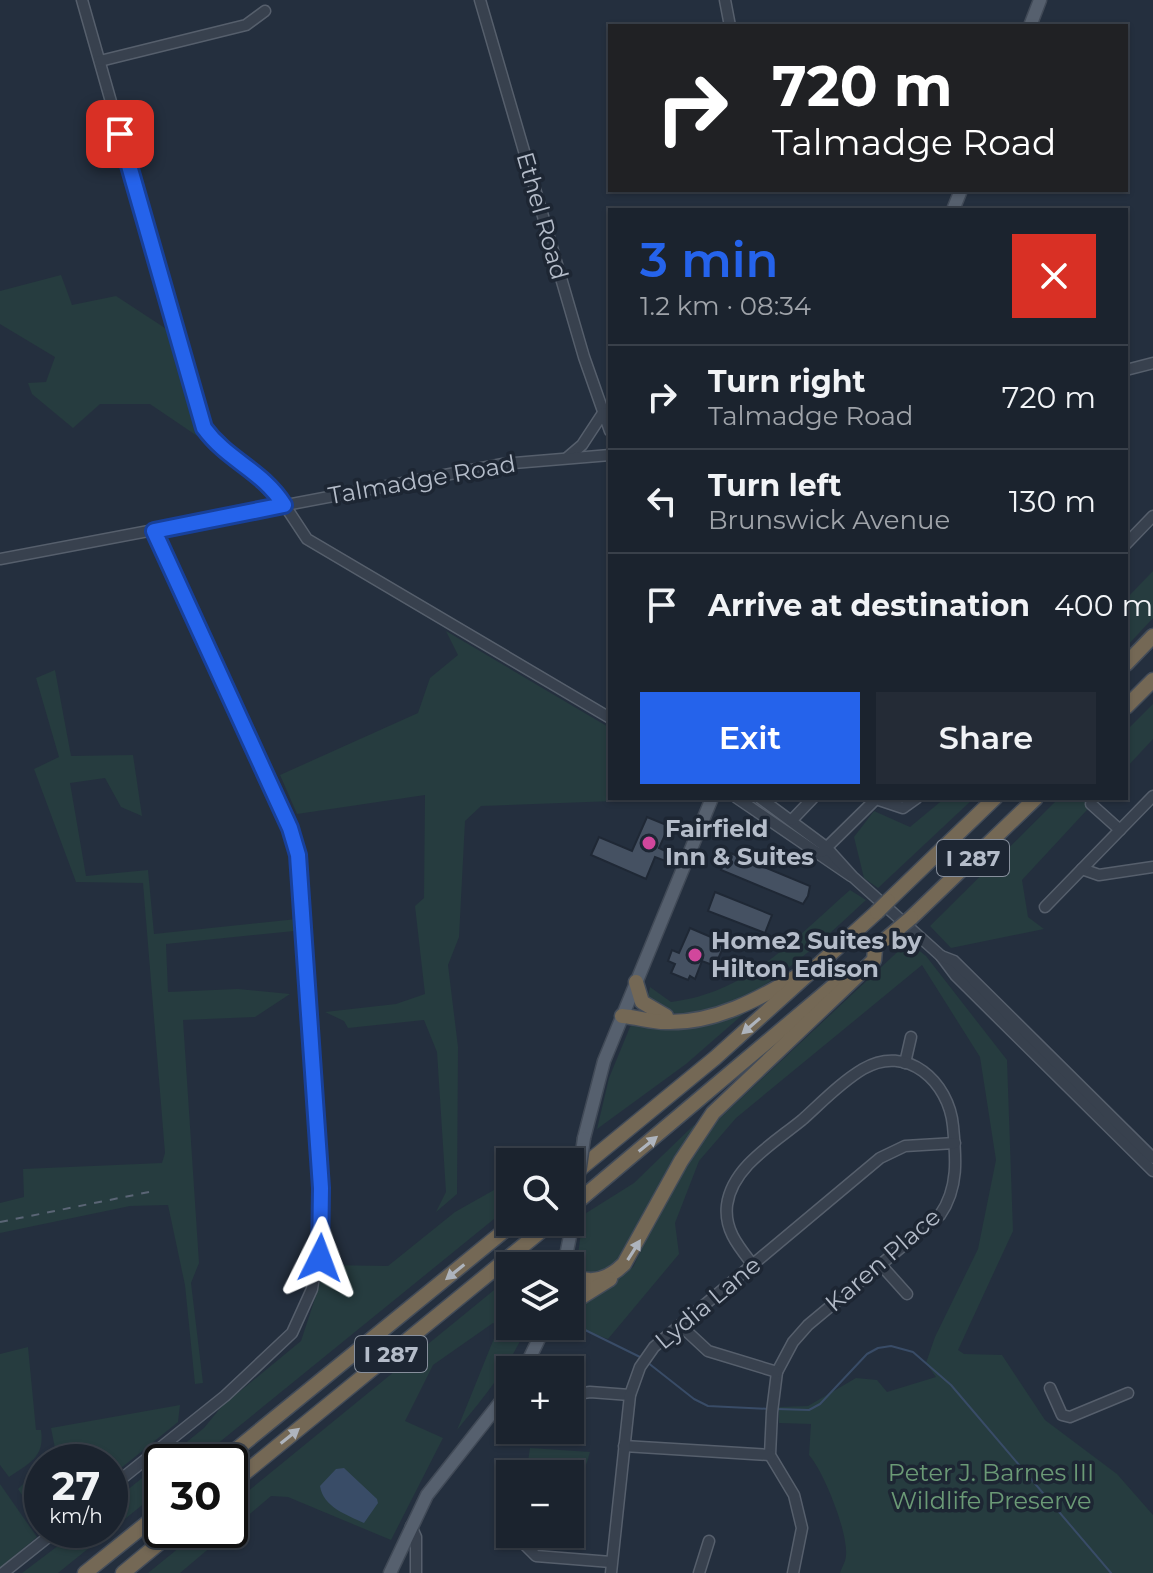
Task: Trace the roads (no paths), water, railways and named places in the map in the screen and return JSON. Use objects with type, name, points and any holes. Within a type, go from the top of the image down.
[{"type":"highway","points":[[1128,662],[1153,636]]},
{"type":"highway","points":[[1128,705],[1153,680]]},
{"type":"highway","name":"I 287","points":[[584,1165],[830,956],[993,800]]},
{"type":"highway","name":"I 287","points":[[584,1196],[731,1075],[911,918],[1034,800]]},
{"type":"highway","points":[[584,1297],[602,1288],[638,1244],[681,1161],[713,1113],[874,960],[881,944]]},
{"type":"highway","points":[[622,1016],[681,1021],[742,1006],[830,956]]},
{"type":"highway","points":[[636,982],[642,1002],[648,1008],[681,1021]]},
{"type":"highway","name":"I 287","points":[[243,1444],[498,1236]]},
{"type":"highway","name":"I 287","points":[[248,1470],[535,1236]]},
{"type":"highway","points":[[584,1279],[613,1275]]},
{"type":"highway","points":[[85,1573],[144,1525]]},
{"type":"highway","points":[[123,1573],[153,1548]]},
{"type":"main road","points":[[1031,24],[1040,0]]},
{"type":"main road","points":[[567,1252],[584,1138],[598,1078],[711,800]]},
{"type":"main road","points":[[390,1573],[411,1526],[444,1471],[496,1407]]},
{"type":"street","points":[[82,0],[204,428],[224,452],[263,477],[307,539],[608,717]]},
{"type":"street","name":"Ethel Road","points":[[480,0],[547,234],[608,426]]},
{"type":"street","points":[[725,0],[730,24]]},
{"type":"street","points":[[100,61],[246,25],[265,11]]},
{"type":"street","points":[[1128,369],[1153,363]]},
{"type":"street","points":[[568,457],[588,437],[603,413]]},
{"type":"street","name":"Talmadge Road","points":[[0,559],[503,464],[608,455]]},
{"type":"street","points":[[1128,537],[1153,516]]},
{"type":"street","points":[[128,1474],[225,1396],[292,1333],[312,1289],[322,1226],[302,908],[294,838],[154,531]]},
{"type":"street","points":[[1045,907],[1153,796]]},
{"type":"street","points":[[740,800],[822,852],[941,956],[956,976],[1153,1171]]},
{"type":"street","points":[[763,800],[792,820],[822,852]]},
{"type":"street","points":[[792,820],[811,800]]},
{"type":"street","points":[[822,852],[875,800]]},
{"type":"street","points":[[879,800],[903,808],[914,800]]},
{"type":"street","points":[[1091,804],[1120,830]]},
{"type":"street","points":[[1082,869],[1099,875],[1153,867]]},
{"type":"street","points":[[941,956],[954,961],[1153,1158]]},
{"type":"street","points":[[753,1265],[731,1236],[727,1221],[728,1197],[742,1170],[864,1068],[886,1062],[905,1063],[911,1037]]},
{"type":"street","name":"Karen Place","points":[[770,1455],[777,1372],[793,1342],[808,1325],[945,1207],[954,1187],[955,1143],[952,1117],[943,1091],[932,1076],[905,1063]]},
{"type":"street","name":"Lydia Lane","points":[[611,1568],[630,1395],[647,1356],[680,1325],[892,1150],[905,1146],[955,1143]]},
{"type":"street","points":[[881,1265],[907,1294]]},
{"type":"street","points":[[680,1325],[708,1351],[777,1372]]},
{"type":"street","points":[[1050,1388],[1062,1415],[1070,1417],[1128,1393]]},
{"type":"street","points":[[584,1393],[630,1395]]},
{"type":"street","points":[[624,1446],[770,1455],[794,1495],[801,1517],[802,1539],[793,1573]]},
{"type":"street","points":[[411,1526],[416,1537],[416,1573]]},
{"type":"street","points":[[699,1573],[709,1541]]},
{"type":"street","points":[[3,1573],[34,1548]]},
{"type":"street","points":[[528,1548],[536,1556],[611,1568]]},
{"type":"water","points":[[344,1468],[377,1499],[378,1503],[364,1523],[331,1505],[322,1493],[320,1486],[336,1469]]},
{"type":"waterway","points":[[584,1329],[642,1358]]},
{"type":"waterway","points":[[777,1409],[809,1410],[820,1404],[867,1354],[878,1348],[891,1346],[913,1352],[951,1385],[1111,1573]]},
{"type":"waterway","points":[[647,1362],[694,1399],[708,1406],[770,1409]]},
{"type":"railway","points":[[0,1222],[154,1191]]},
{"type":"place","name":"Fairfield Inn & Suites","points":[[649,843]]},
{"type":"place","name":"Home2 Suites by Hilton Edison","points":[[695,955]]},
{"type":"park label","name":"Peter J. Barnes III Wildlife Preserve","points":[[991,1487]]}]
